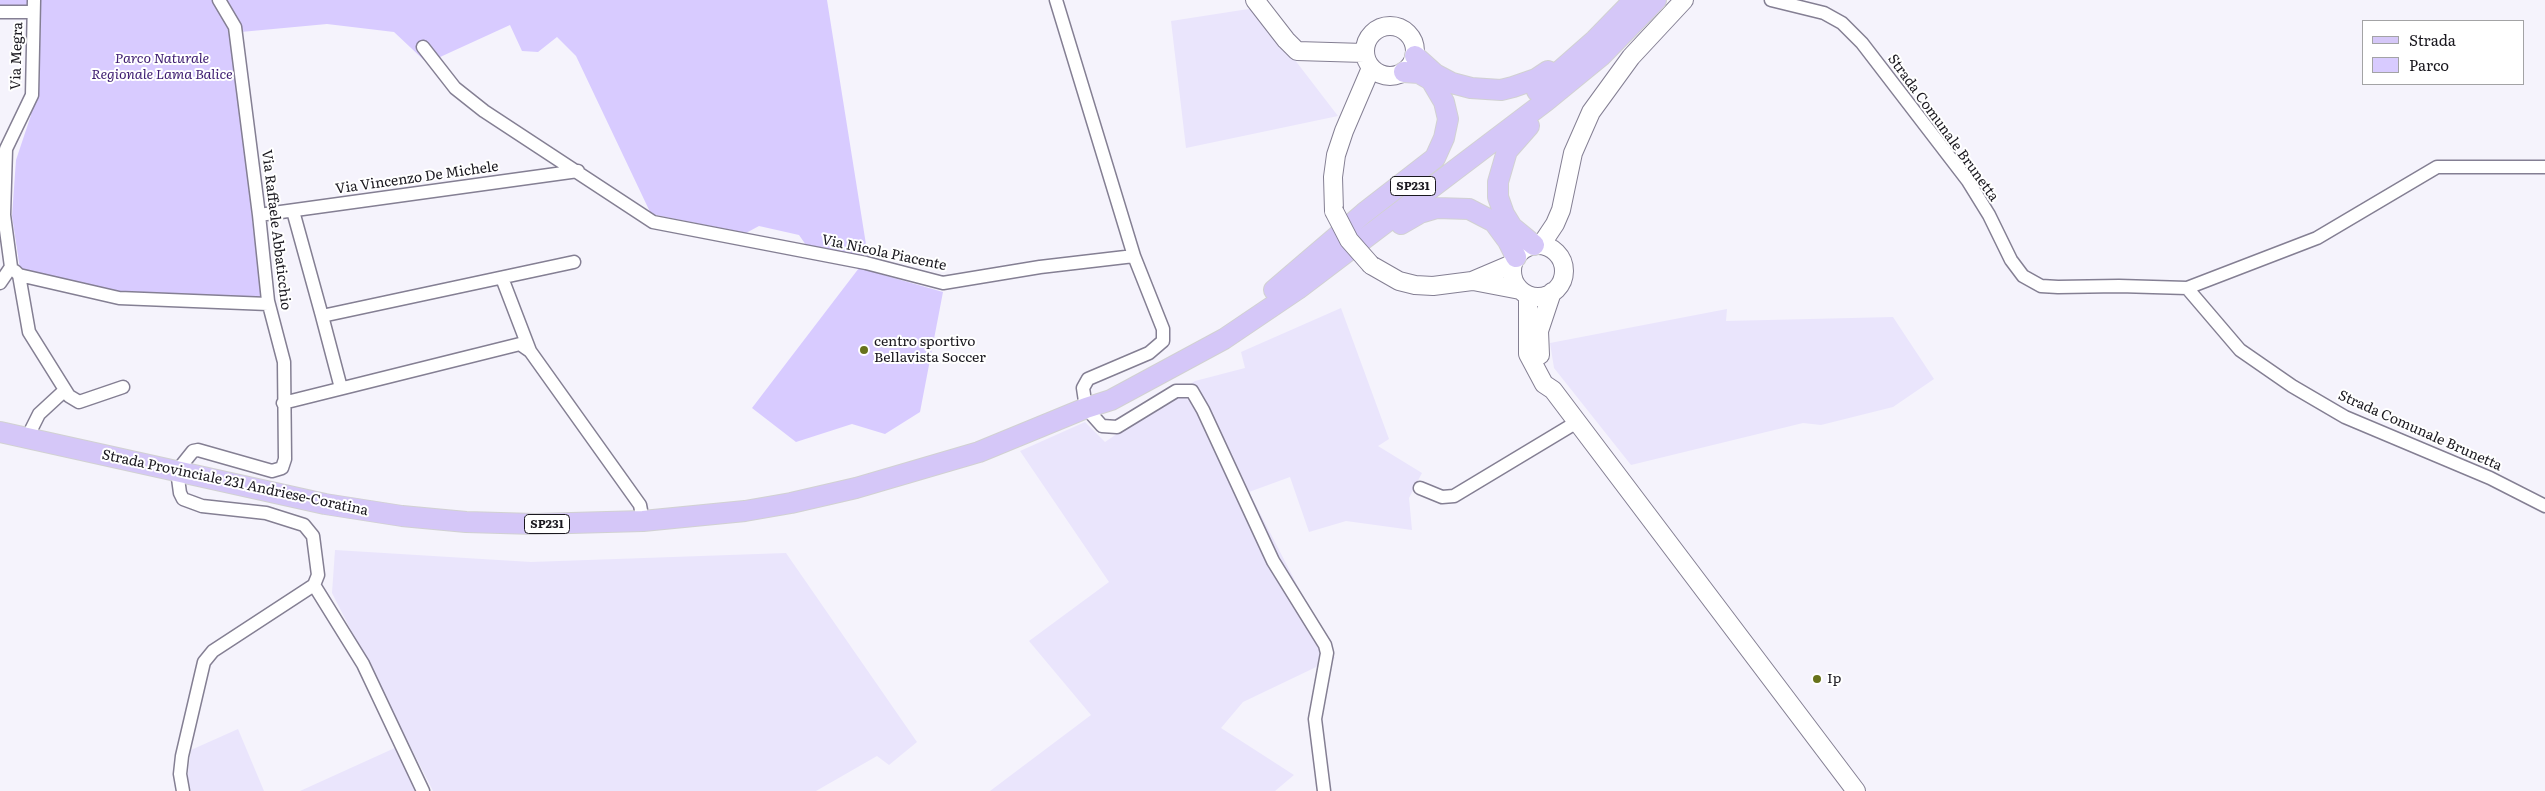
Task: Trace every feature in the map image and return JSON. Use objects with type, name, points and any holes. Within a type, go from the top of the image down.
[{"type":"main road","points":[[1255,0],[1297,51],[1338,51],[1370,60],[1397,76],[1410,64],[1412,39],[1400,27],[1383,26],[1369,36],[1370,60],[1355,108],[1336,155],[1333,177],[1334,211],[1349,240],[1371,265],[1398,280],[1415,285],[1442,286],[1472,281],[1514,260],[1521,251],[1537,245],[1555,224],[1561,210],[1574,153],[1590,112],[1631,57],[1684,0]]},
{"type":"main road","points":[[1410,64],[1452,83],[1486,90],[1513,88],[1547,72],[1626,0]]},
{"type":"main road","name":"Strada Provinciale 231 Andriese-Coratina","points":[[1086,408],[1107,393],[1198,342],[1274,290],[1548,83],[1595,40],[1634,0]]},
{"type":"main road","name":"Strada Provinciale 231 Andriese-Coratina","points":[[0,432],[325,504],[434,519],[535,524],[643,521],[744,511],[791,503],[856,488],[979,452],[1086,408],[1111,400],[1144,384],[1247,324],[1402,212],[1559,91],[1601,56],[1656,0]]},
{"type":"main road","points":[[1552,390],[1540,358],[1538,344],[1543,317],[1552,292],[1562,279],[1564,271],[1554,250],[1537,245],[1512,227],[1504,214],[1498,197],[1498,182],[1507,151],[1528,127],[1611,56],[1664,0]]},
{"type":"main road","points":[[1274,290],[1364,213],[1435,158],[1444,138],[1448,119],[1444,102],[1431,80],[1419,73],[1410,64]]},
{"type":"main road","points":[[1247,324],[1302,298],[1406,220],[1420,213],[1437,208],[1469,209],[1483,215],[1501,230],[1514,260],[1513,278],[1524,293],[1528,354],[1544,384],[1552,390],[1577,422],[1856,791]]},
{"type":"main road","points":[[1558,255],[1562,227],[1561,210]]},
{"type":"main road","points":[[1472,281],[1540,296],[1552,292]]},
{"type":"street","name":"Via Raffaele Abbaticchio","points":[[177,471],[188,455],[198,450],[272,472],[282,468],[285,459],[284,362],[268,304],[259,215],[235,27],[219,0]]},
{"type":"street","points":[[1056,0],[1134,256],[1163,329],[1163,341],[1149,353],[1088,379],[1083,388],[1086,408],[1102,426],[1117,427],[1176,391],[1192,392],[1200,404],[1273,561],[1325,645],[1327,653],[1314,720],[1324,791]]},
{"type":"street","name":"Strada Comunale Brunetta","points":[[1772,0],[1824,13],[1842,23],[1862,43],[1968,182],[1989,215],[2011,260],[2024,276],[2040,286],[2058,288],[2119,286],[2187,288],[2240,350],[2292,386],[2345,417],[2490,478],[2545,506]]},
{"type":"street","points":[[0,12],[33,6]]},
{"type":"street","name":"Via Megra","points":[[33,6],[32,95],[6,149],[4,215],[29,332],[65,390]]},
{"type":"street","name":"Via Nicola Piacente","points":[[423,48],[455,88],[484,111],[653,222],[866,263],[943,283],[1040,267],[1134,256]]},
{"type":"street","points":[[2187,288],[2317,238],[2437,167],[2545,167]]},
{"type":"street","name":"Via Vincenzo De Michele","points":[[259,215],[578,171]]},
{"type":"street","points":[[293,211],[341,388]]},
{"type":"street","points":[[322,316],[574,262]]},
{"type":"street","points":[[0,283],[15,271],[119,298],[268,304]]},
{"type":"street","points":[[502,278],[530,351],[640,505],[643,521]]},
{"type":"street","points":[[284,403],[520,344],[530,351]]},
{"type":"street","points":[[27,438],[39,414],[65,390],[69,396],[79,402],[123,387]]},
{"type":"street","points":[[1420,488],[1442,497],[1454,496],[1577,422]]},
{"type":"street","points":[[177,471],[180,493],[183,499],[189,503],[266,513],[304,525],[313,536],[318,575],[314,585],[213,651],[204,662],[182,756],[180,774],[183,791]]},
{"type":"street","points":[[314,585],[363,664],[423,791]]},
{"type":"shaded area","points":[[1255,8],[1338,116],[1186,148],[1171,21]]},
{"type":"shaded area","points":[[1341,308],[1389,439],[1378,446],[1422,473],[1409,498],[1412,530],[1346,521],[1309,532],[1290,477],[1249,492],[1335,658],[1243,702],[1221,728],[1294,775],[1275,791],[990,791],[1091,715],[1029,641],[1109,582],[1020,451],[1085,422],[1105,442],[1195,381],[1245,368],[1241,352]]},
{"type":"shaded area","points":[[1727,309],[1726,321],[1893,317],[1934,379],[1893,407],[1821,425],[1803,423],[1631,465],[1554,368],[1550,343]]},
{"type":"shaded area","points":[[335,550],[531,562],[786,553],[917,742],[889,765],[877,756],[816,791],[433,791],[332,593]]},
{"type":"shaded area","points":[[238,729],[264,791],[191,791],[187,780],[191,750]]},
{"type":"shaded area","points":[[397,747],[415,791],[300,791]]},
{"type":"green space","name":"Parco Naturale Regionale Lama Balice","points":[[0,0],[827,0],[868,257],[806,245],[799,235],[759,226],[746,233],[651,214],[576,56],[557,37],[538,52],[522,51],[510,25],[427,63],[394,32],[327,24],[230,33],[262,300],[121,293],[20,269],[12,216],[16,160],[31,115],[31,16],[0,15]]},
{"type":"green space","name":"centro sportivo Bellavista Soccer","points":[[859,268],[943,292],[920,412],[885,434],[852,424],[796,442],[752,408]]},
{"type":"place","name":"centro sportivo Bellavista Soccer","points":[[864,350]]},
{"type":"place","name":"Ip","points":[[1817,679]]}]
